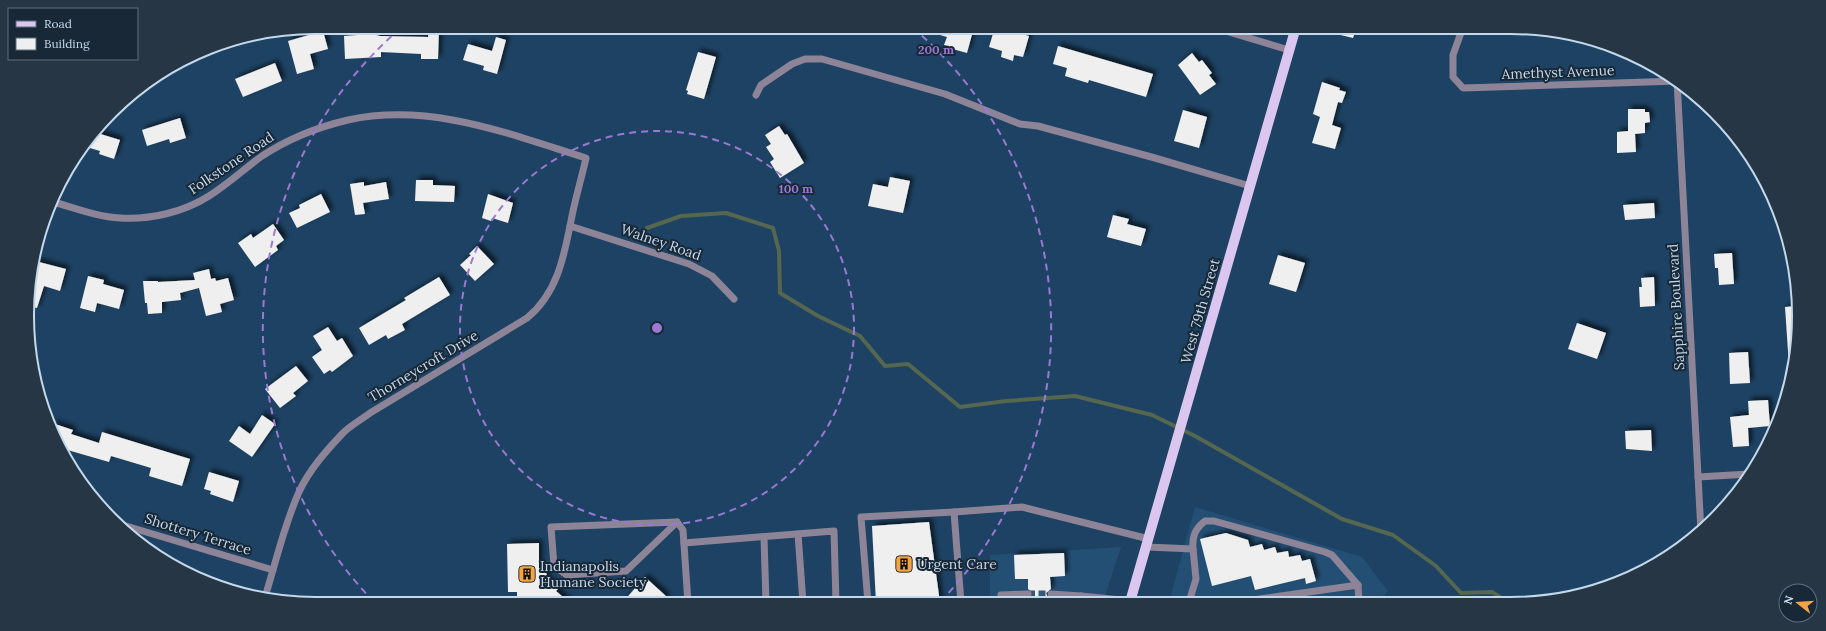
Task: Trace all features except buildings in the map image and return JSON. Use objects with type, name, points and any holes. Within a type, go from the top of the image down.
[{"type":"main road","name":"West 79th Street","points":[[1132,597],[1294,34]]},
{"type":"street","points":[[1235,34],[1289,50]]},
{"type":"street","name":"Amethyst Avenue","points":[[1460,34],[1453,55],[1453,77],[1463,88],[1667,81]]},
{"type":"street","points":[[756,96],[761,85],[792,64],[805,59],[822,59],[945,94],[1020,124],[1038,126],[1250,186]]},
{"type":"street","name":"Sapphire Boulevard","points":[[1677,89],[1701,523]]},
{"type":"street","name":"Folkstone Road","points":[[57,203],[96,215],[120,218],[142,218],[171,213],[188,207],[209,196],[262,156],[302,135],[348,120],[386,115],[425,115],[458,120],[586,158]]},
{"type":"street","name":"Thorneycroft Drive","points":[[266,593],[288,519],[299,492],[310,472],[343,433],[356,423],[532,314],[543,303],[555,285],[562,264],[586,158]]},
{"type":"street","name":"Walney Road","points":[[570,226],[689,264],[712,276],[734,299]]},
{"type":"street","points":[[1698,477],[1743,474]]},
{"type":"street","points":[[868,597],[861,517],[1022,507],[1148,543],[1193,549]]},
{"type":"street","points":[[954,512],[960,597]]},
{"type":"street","points":[[1191,597],[1196,579],[1192,536],[1198,527],[1205,521],[1214,521],[1332,555],[1358,585],[1359,597]]},
{"type":"street","points":[[677,522],[626,572],[567,575],[554,566],[551,527],[677,522]]},
{"type":"street","points":[[677,522],[683,530],[688,597]]},
{"type":"street","name":"Shottery Terrace","points":[[130,527],[273,570]]},
{"type":"street","points":[[684,543],[834,531],[836,597]]},
{"type":"street","points":[[798,534],[803,597]]},
{"type":"street","points":[[764,537],[766,597]]},
{"type":"street","points":[[1273,597],[1358,585]]},
{"type":"street","points":[[1002,597],[1002,595],[1028,594]]},
{"type":"street","points":[[1051,594],[1060,594],[1073,597]]},
{"type":"shaded area","points":[[1195,507],[1362,557],[1388,591],[1382,597],[1170,597]]},
{"type":"shaded area","points":[[1121,547],[1105,597],[990,597],[990,555]]},
{"type":"waterway","points":[[647,228],[681,216],[726,213],[773,228],[779,251],[780,293],[818,316],[860,336],[885,366],[908,364],[960,407],[1006,401],[1075,396],[1152,415],[1195,436],[1342,519],[1393,535],[1436,566],[1461,593],[1492,592],[1500,597]]},
{"type":"tunnel","points":[[1028,594],[1051,594]]},
{"type":"place","name":"Urgent Care","points":[[904,564]]},
{"type":"place","name":"Indianapolis Humane Society","points":[[527,574]]}]
